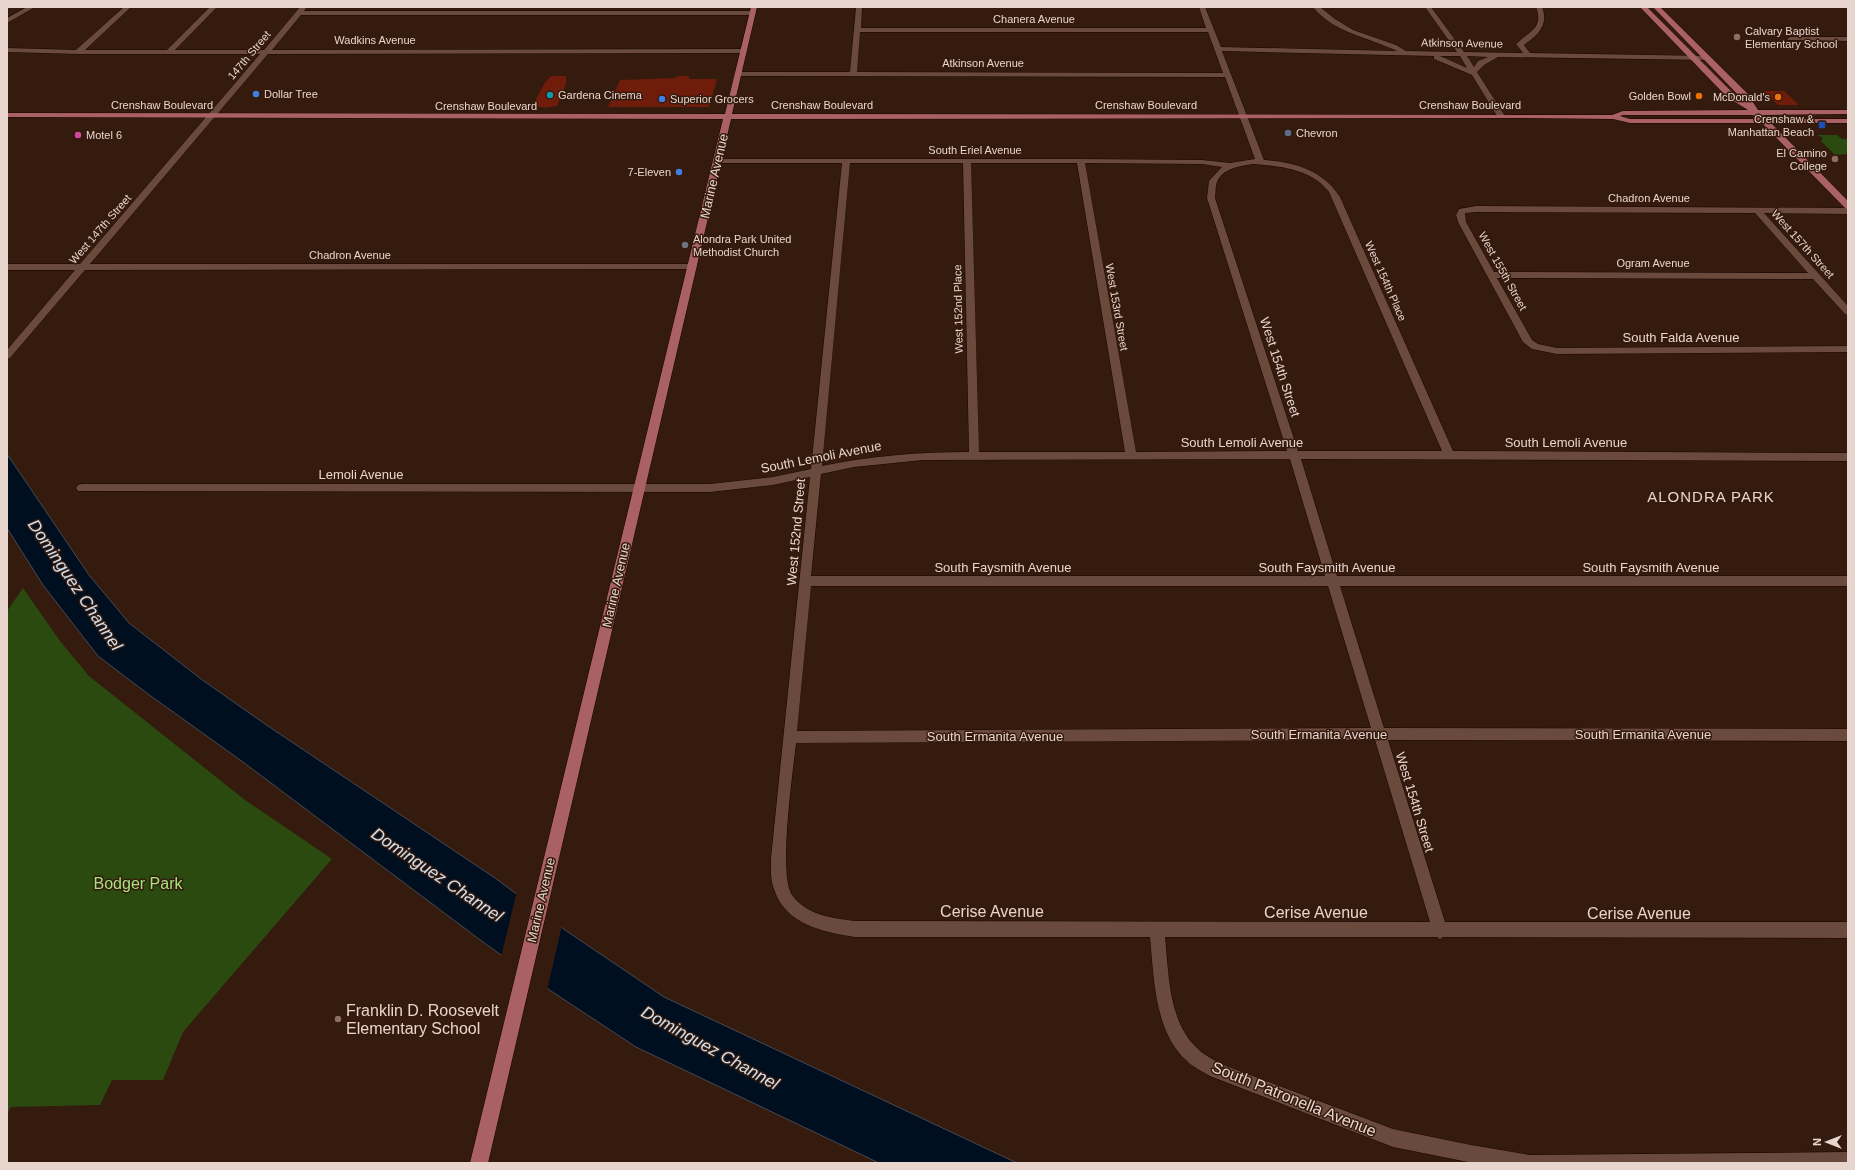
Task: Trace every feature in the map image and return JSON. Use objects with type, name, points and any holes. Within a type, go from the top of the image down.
[{"type":"main road","points":[[1643,7],[1730,95],[1755,112],[1848,206]]},
{"type":"main road","points":[[1656,7],[1744,95],[1755,112]]},
{"type":"main road","name":"Marine Avenue","points":[[479,1163],[754,10]]},
{"type":"main road","name":"Crenshaw Boulevard","points":[[1613,117],[1623,113],[1848,112]]},
{"type":"main road","name":"Crenshaw Boulevard","points":[[7,115],[1501,116],[1613,117],[1630,121],[1848,122]]},
{"type":"street","points":[[7,21],[32,7]]},
{"type":"street","points":[[78,52],[128,7]]},
{"type":"street","points":[[169,52],[214,7]]},
{"type":"street","name":"147th Street","points":[[210,116],[304,7]]},
{"type":"street","points":[[853,74],[859,7]]},
{"type":"street","points":[[1202,7],[1260,162]]},
{"type":"street","points":[[1316,7],[1332,22],[1365,37],[1392,45],[1405,52]]},
{"type":"street","points":[[1428,7],[1462,54],[1472,73],[1501,116]]},
{"type":"street","points":[[1527,54],[1520,44],[1540,29],[1542,19],[1539,7]]},
{"type":"street","points":[[299,13],[754,10]]},
{"type":"street","name":"Chanera Avenue","points":[[857,30],[1210,30]]},
{"type":"street","points":[[1790,39],[1848,39]]},
{"type":"street","points":[[1454,43],[1461,47],[1490,54]]},
{"type":"street","name":"Atkinson Avenue","points":[[1217,49],[1707,58]]},
{"type":"street","name":"Wadkins Avenue","points":[[7,50],[78,52],[744,51]]},
{"type":"street","points":[[1427,53],[1447,60],[1472,73]]},
{"type":"street","points":[[1472,73],[1480,63],[1501,54]]},
{"type":"street","name":"Atkinson Avenue","points":[[738,74],[1228,75]]},
{"type":"street","name":"West 147th Street","points":[[7,356],[210,116]]},
{"type":"street","name":"South Eriel Avenue","points":[[717,161],[1202,162],[1232,166]]},
{"type":"street","name":"West 152nd Street","points":[[790,903],[781,890],[778,858],[846,161]]},
{"type":"street","name":"West 152nd Place","points":[[967,161],[974,456]]},
{"type":"street","name":"West 153rd Street","points":[[1081,161],[1131,456]]},
{"type":"street","name":"West 154th Street","points":[[1260,162],[1232,166],[1220,172],[1210,187],[1211,198],[1294,456],[1331,581],[1440,931]]},
{"type":"street","name":"West 154th Place","points":[[1260,162],[1285,165],[1303,170],[1319,179],[1329,187],[1336,197],[1449,456]]},
{"type":"street","name":"Chadron Avenue","points":[[1462,222],[1460,215],[1462,211],[1476,209],[1848,211]]},
{"type":"street","name":"West 157th Street","points":[[1757,210],[1848,312]]},
{"type":"street","name":"West 155th Street","points":[[1462,222],[1523,332]]},
{"type":"street","name":"Chadron Avenue","points":[[7,268],[692,267]]},
{"type":"street","name":"Ogram Avenue","points":[[1492,275],[1815,276]]},
{"type":"street","name":"South Falda Avenue","points":[[1523,332],[1528,342],[1535,347],[1557,351],[1848,349]]},
{"type":"street","name":"South Lemoli Avenue","points":[[640,488],[732,487],[773,481],[854,463],[893,458],[974,456],[1848,457]]},
{"type":"street","name":"Lemoli Avenue","points":[[82,488],[640,488]]},
{"type":"street","name":"South Faysmith Avenue","points":[[806,581],[1848,581]]},
{"type":"street","name":"South Ermanita Avenue","points":[[790,737],[1379,734],[1848,735]]},
{"type":"street","name":"Cerise Avenue","points":[[790,903],[801,913],[814,921],[834,927],[855,929],[1440,931],[1848,930]]},
{"type":"street","name":"South Patronella Avenue","points":[[1157,929],[1167,1010],[1174,1031],[1191,1054],[1216,1070],[1393,1138],[1471,1154],[1530,1163],[1848,1161]]},
{"type":"green space","points":[[1817,135],[1837,135],[1842,139],[1848,139],[1848,154],[1835,155],[1821,141],[1823,138]]},
{"type":"green space","name":"Bodger Park","points":[[23,588],[60,641],[89,676],[245,800],[332,859],[183,1032],[163,1080],[112,1080],[100,1105],[11,1107],[7,1114],[7,611]]},
{"type":"water","name":"Dominguez Channel","points":[[7,454],[89,575],[129,623],[201,679],[265,724],[495,878],[565,930],[664,997],[1017,1163],[879,1163],[636,1047],[551,991],[98,656],[43,585],[7,528]]},
{"type":"pier","points":[[517,891],[562,925],[547,991],[501,957]]},
{"type":"building","name":"Gardena Cinema","points":[[551,76],[566,76],[566,84],[557,106],[544,108],[533,105],[544,84]]},
{"type":"building","name":"Superior Grocers","points":[[677,76],[689,76],[689,79],[717,79],[709,107],[608,107],[620,80],[676,78]]},
{"type":"building","name":"McDonald's","points":[[1763,91],[1784,91],[1799,105],[1778,105]]},
{"type":"place","name":"Calvary Baptist Elementary School","points":[[1737,37]]},
{"type":"place","name":"Dollar Tree","points":[[256,94]]},
{"type":"place","name":"Gardena Cinema","points":[[550,95]]},
{"type":"place","name":"Golden Bowl","points":[[1699,96]]},
{"type":"place","name":"McDonald's","points":[[1778,97]]},
{"type":"place","name":"Superior Grocers","points":[[662,99]]},
{"type":"place","name":"Crenshaw & Manhattan Beach","points":[[1822,125]]},
{"type":"place","name":"Chevron","points":[[1288,133]]},
{"type":"place","name":"Motel 6","points":[[78,135]]},
{"type":"place","name":"El Camino College","points":[[1835,159]]},
{"type":"place","name":"7-Eleven","points":[[679,172]]},
{"type":"place","name":"Alondra Park United Methodist Church","points":[[685,245]]},
{"type":"place","name":"Franklin D. Roosevelt Elementary School","points":[[338,1019]]},
{"type":"district","name":"ALONDRA PARK","points":[[1711,496]]}]
